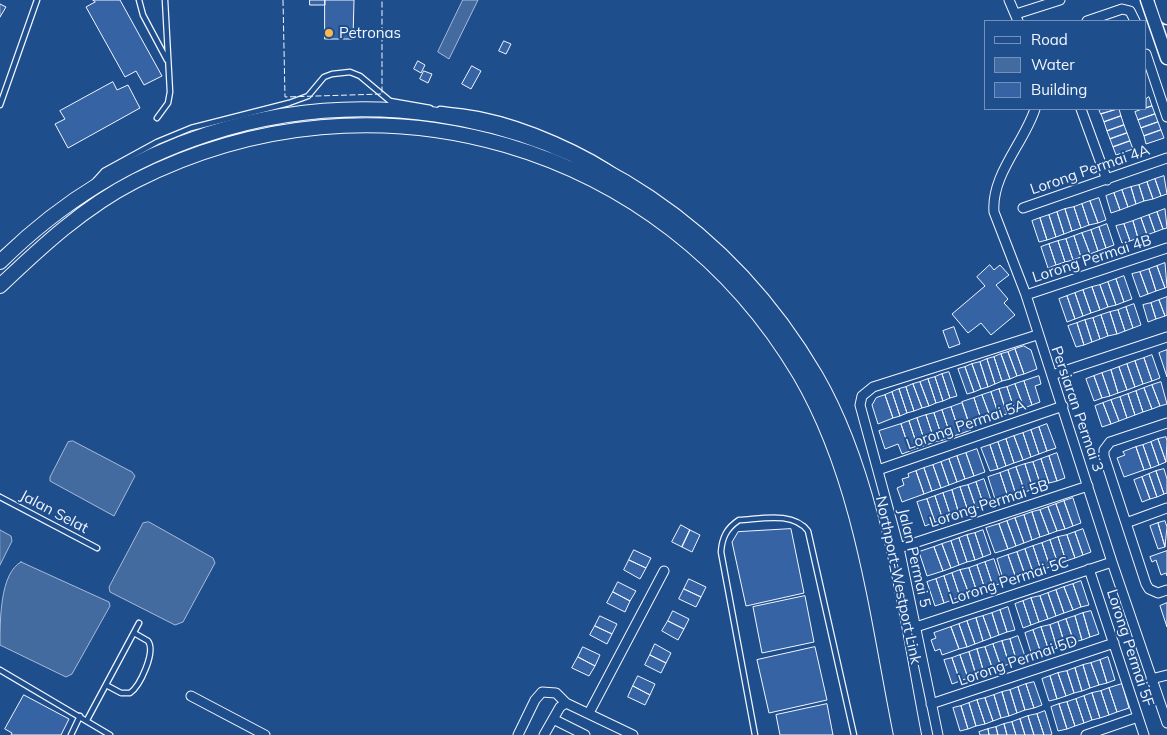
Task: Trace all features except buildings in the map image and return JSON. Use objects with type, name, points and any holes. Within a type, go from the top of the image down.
[{"type":"main road","points":[[1147,0],[1167,58]]},
{"type":"main road","points":[[1161,0],[1167,18]]},
{"type":"main road","name":"Northport-Westport Link","points":[[0,262],[25,237],[84,193],[115,173],[146,158],[208,134],[306,113],[358,109],[403,110],[426,113],[517,132],[581,158],[646,193],[708,243],[741,274],[774,311],[800,350],[838,417],[853,458],[876,542],[914,735]]},
{"type":"main road","name":"Northport-Westport Link","points":[[0,286],[38,250],[92,207],[132,183],[166,167],[235,142],[296,130],[376,125],[422,128],[500,143],[592,178],[617,192],[671,228],[698,250],[760,316],[802,379],[824,423],[842,472],[860,536],[899,735]]},
{"type":"street","points":[[1009,0],[1017,18],[1060,0]]},
{"type":"street","points":[[1090,20],[1122,9],[1130,11],[1134,20]]},
{"type":"street","points":[[1147,57],[1167,117]]},
{"type":"street","name":"Persiaran Permai 3","points":[[1035,110],[997,186],[993,200],[994,212],[1026,295],[1037,335],[1063,406],[1112,562],[1167,723]]},
{"type":"street","points":[[1081,110],[1108,180]]},
{"type":"street","name":"Lorong Permai 4A","points":[[1022,208],[1108,180],[1167,158]]},
{"type":"street","name":"Lorong Permai 4B","points":[[1026,295],[1167,248]]},
{"type":"street","name":"Jalan Permai 5","points":[[938,735],[899,548],[860,405],[862,396],[873,387],[1037,335]]},
{"type":"street","points":[[1052,375],[1167,337]]},
{"type":"street","name":"Lorong Permai 5A","points":[[878,470],[1063,406]]},
{"type":"street","points":[[1167,423],[1115,440],[1104,450],[1104,456],[1146,584],[1152,591],[1158,593],[1167,590]]},
{"type":"street","name":"Lorong Permai 5B","points":[[899,548],[1088,486]]},
{"type":"street","points":[[1126,523],[1167,508]]},
{"type":"street","name":"Lorong Permai 5C","points":[[916,627],[1112,562]]},
{"type":"street","name":"Lorong Permai 5F","points":[[1089,569],[1144,735]]},
{"type":"street","points":[[589,713],[664,570]]},
{"type":"street","name":"Lorong Permai 5D","points":[[931,704],[1114,643]]},
{"type":"street","points":[[1151,680],[1167,674]]},
{"type":"street","points":[[518,735],[535,700],[542,692],[556,693],[566,703],[633,735]]},
{"type":"street","points":[[191,696],[265,735]]},
{"type":"street","points":[[544,735],[553,719],[566,703]]},
{"type":"street","points":[[1086,735],[1138,717]]},
{"type":"street","points":[[553,719],[585,735]]},
{"type":"lane","points":[[0,105],[37,0]]},
{"type":"lane","points":[[139,0],[143,15],[168,62]]},
{"type":"lane","points":[[157,118],[168,103],[170,92],[165,0]]},
{"type":"lane","points":[[84,193],[104,171],[157,142],[191,128],[295,101],[308,96],[324,77],[350,72],[370,82],[390,102],[482,115],[555,139],[612,168],[646,193]]},
{"type":"lane","name":"Jalan Selat","points":[[0,497],[97,548]]},
{"type":"lane","points":[[755,735],[722,552],[722,542],[726,531],[739,520],[787,519],[796,520],[808,531],[854,735]]},
{"type":"lane","points":[[87,720],[139,623]]},
{"type":"lane","points":[[106,686],[121,693],[130,693],[138,684],[151,654],[151,644],[134,633]]},
{"type":"lane","points":[[0,670],[110,735]]},
{"type":"lane","points":[[71,735],[80,716]]},
{"type":"water","points":[[463,0],[478,0],[449,59],[438,52]]},
{"type":"water","points":[[73,441],[132,472],[135,476],[114,516],[50,481],[50,477],[68,442]]},
{"type":"water","points":[[149,522],[213,558],[215,563],[183,622],[175,625],[110,592],[109,587],[143,523]]},
{"type":"water","points":[[0,530],[11,536],[12,541],[0,565]]},
{"type":"water","points":[[21,562],[109,602],[110,606],[72,674],[66,677],[0,645],[1,611],[5,587],[14,568]]},
{"type":"fence","points":[[283,0],[285,97],[382,94],[382,0]]},
{"type":"place","name":"Petronas","points":[[329,33]]}]
